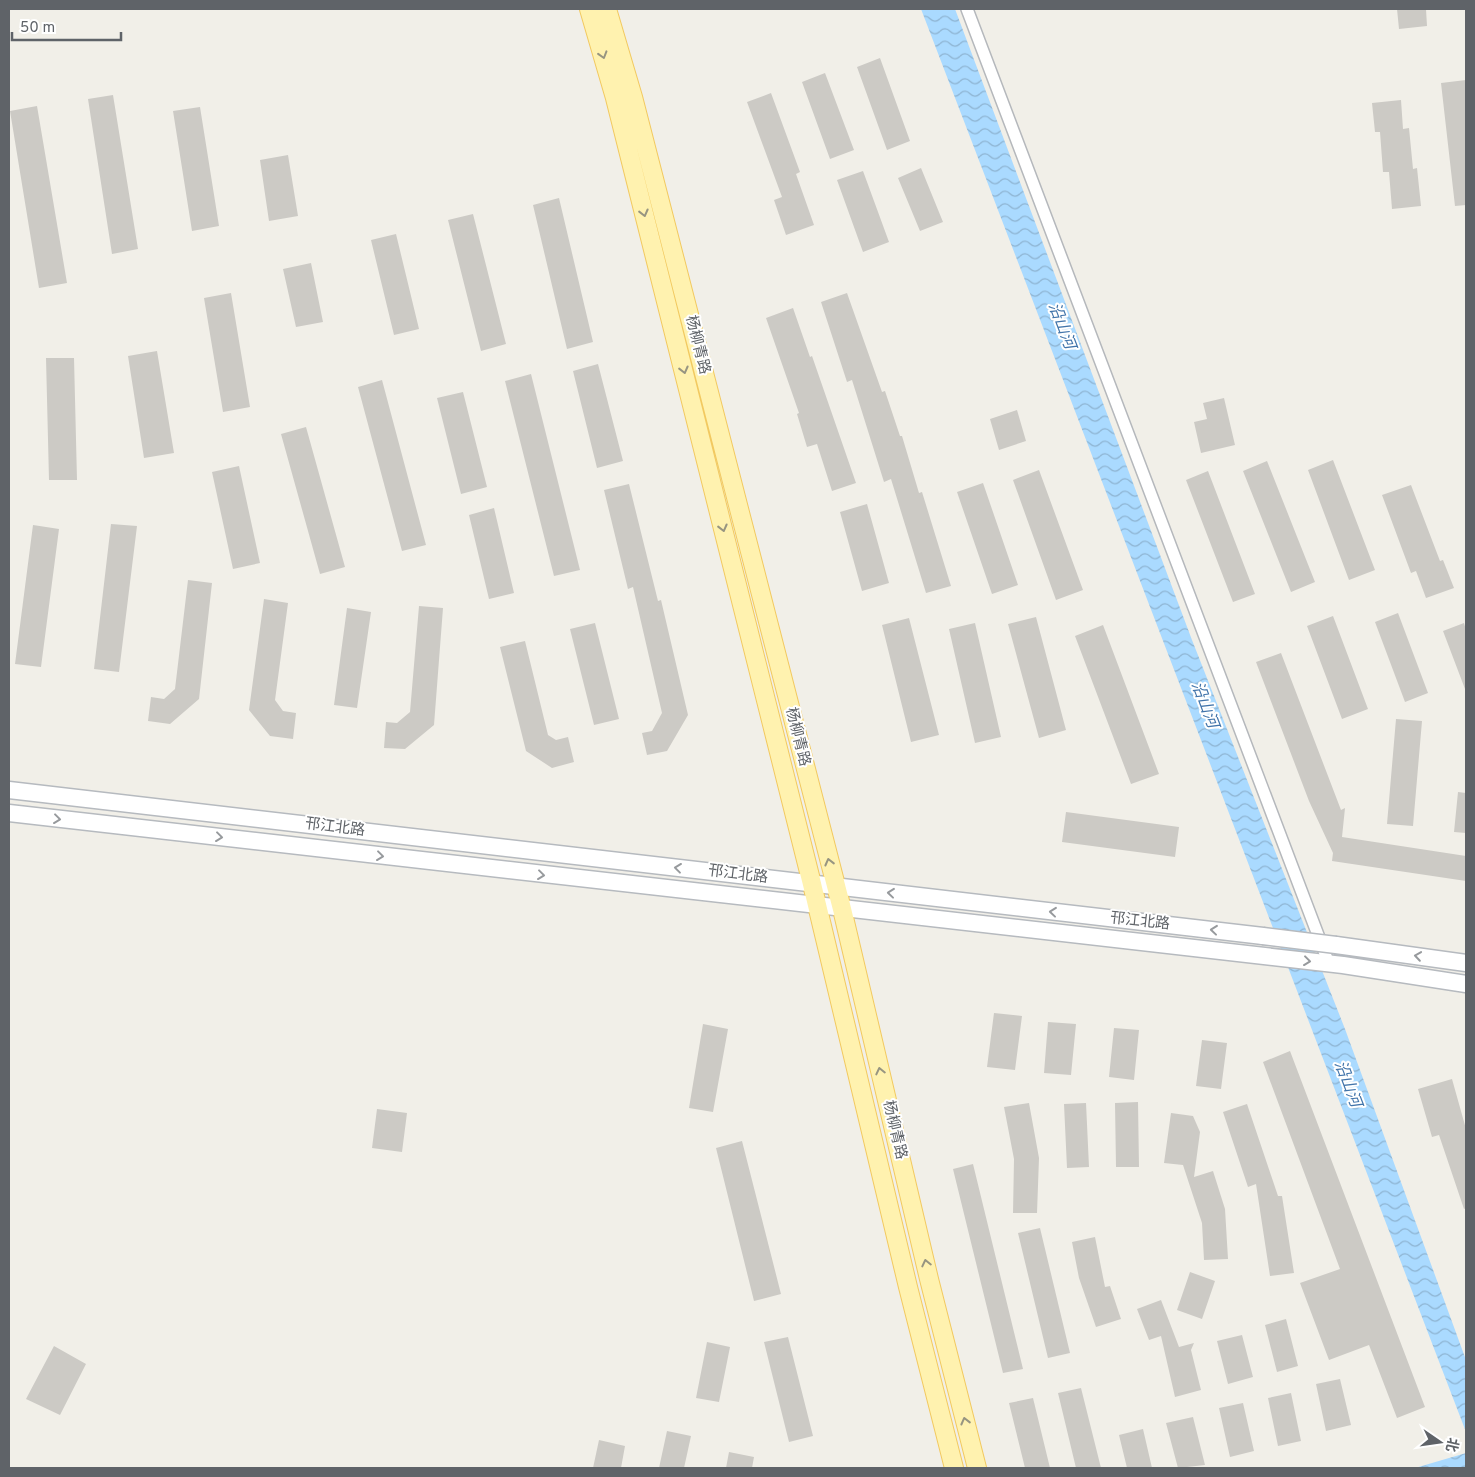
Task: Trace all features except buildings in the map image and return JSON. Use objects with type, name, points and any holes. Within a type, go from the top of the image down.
[{"type":"main road","name":"杨柳青路","points":[[589,9],[615,98],[812,884],[954,1468]]},
{"type":"main road","name":"杨柳青路","points":[[607,9],[633,97],[842,909],[929,1278],[977,1468]]},
{"type":"main road","name":"邗江北路","points":[[9,790],[1263,936],[1466,963]]},
{"type":"main road","name":"邗江北路","points":[[9,813],[1336,964],[1466,984]]},
{"type":"street","points":[[968,9],[1336,964]]},
{"type":"water","name":"沿山河","points":[[921,9],[955,9],[1192,640],[1345,1029],[1466,1360],[1466,1432]]},
{"type":"water","points":[[1466,1453],[1466,1468],[1415,1468]]}]
